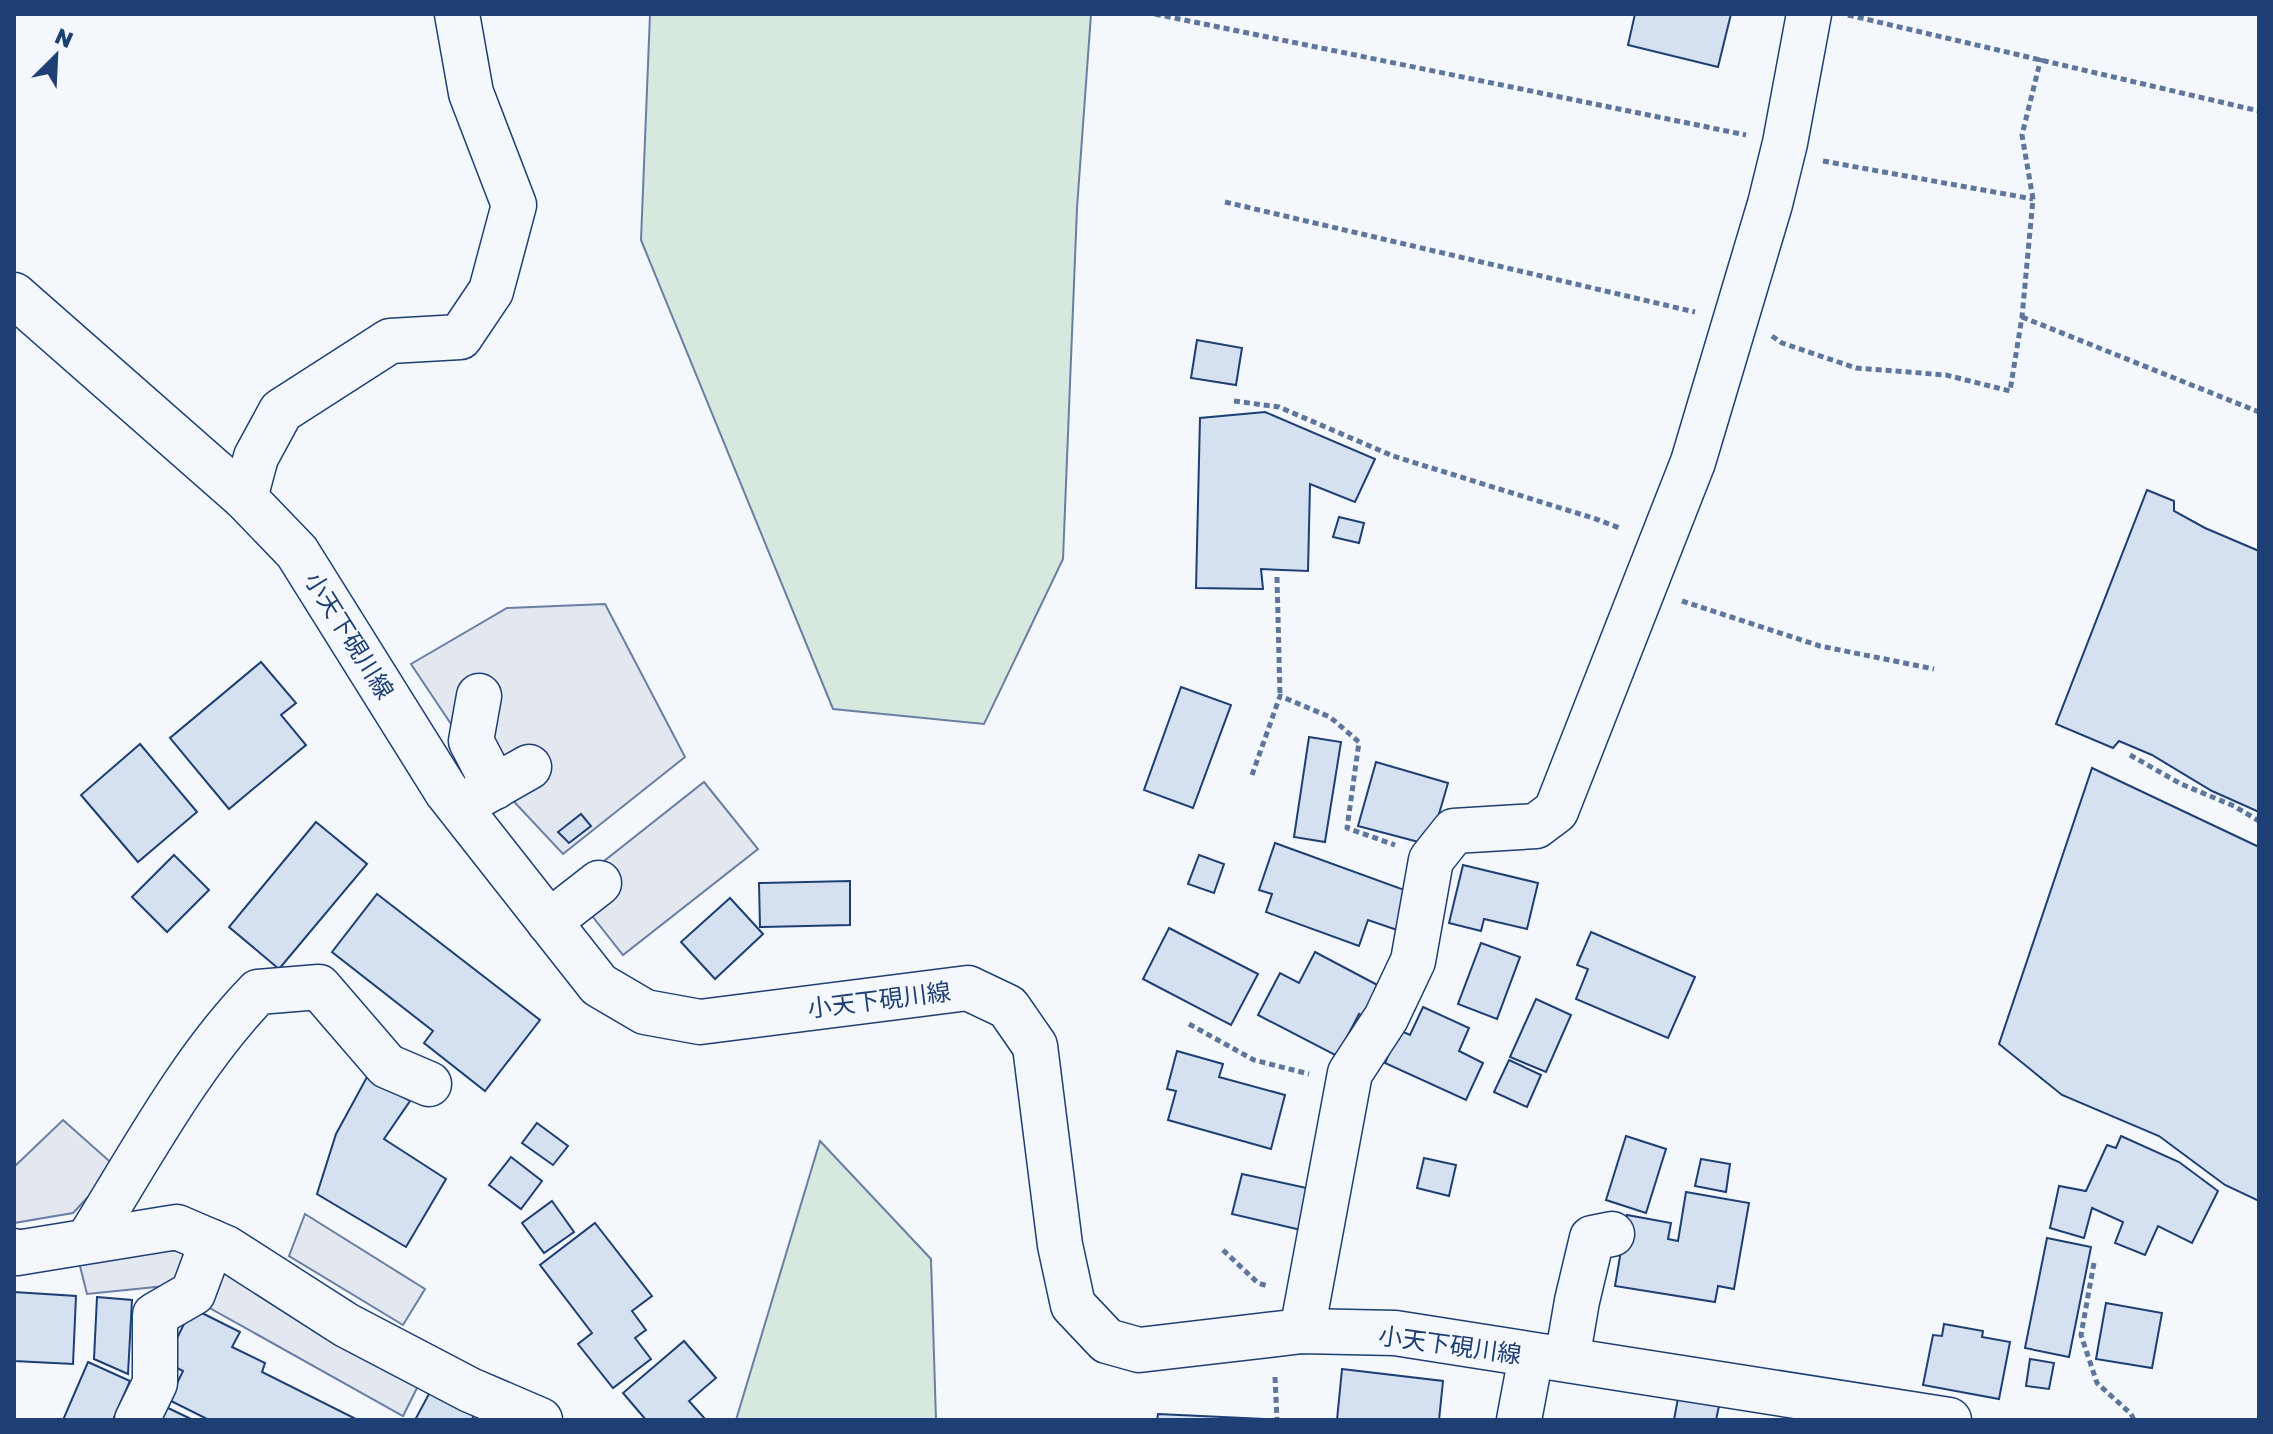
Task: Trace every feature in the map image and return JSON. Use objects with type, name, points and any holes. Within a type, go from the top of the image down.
[{"type":"street","points":[[245,498],[256,457],[281,411],[390,341],[460,337],[491,291],[514,205],[471,93],[457,14]]},
{"type":"street","points":[[1305,1313],[1350,1073],[1386,1018],[1413,961],[1431,860],[1454,831],[1536,826],[1556,811],[1693,462],[1784,148],[1809,14]]},
{"type":"street","name":"小天下硯川線","points":[[14,295],[245,498],[297,552],[494,787],[549,922],[599,985],[645,1012],[700,1022],[968,988],[1008,1007],[1035,1046],[1060,1245],[1073,1305],[1107,1341],[1139,1350],[1305,1313],[1395,1333],[1943,1420]]},
{"type":"street","points":[[479,696],[471,741],[494,787]]},
{"type":"street","points":[[549,922],[599,883]]},
{"type":"street","points":[[88,1240],[156,1130],[229,1022],[258,992],[319,987],[387,1066],[429,1084]]},
{"type":"street","points":[[14,1251],[17,1253],[177,1227],[226,1248],[346,1325],[470,1390],[540,1420]]},
{"type":"street","points":[[1519,1420],[1577,1301],[1592,1238],[1612,1234]]},
{"type":"street","points":[[137,1420],[155,1383],[155,1315],[193,1293],[212,1242]]},
{"type":"path","points":[[1155,14],[2033,199]]},
{"type":"path","points":[[1843,14],[2259,111]]},
{"type":"path","points":[[1225,202],[1736,317],[1782,343],[1856,368],[1946,375],[2010,391],[2022,317],[2033,199],[2022,135],[2041,58]]},
{"type":"path","points":[[2022,317],[2259,412]]},
{"type":"path","points":[[1234,401],[1279,407],[1393,456],[1596,519],[1660,545]]},
{"type":"path","points":[[1252,775],[1280,696],[1277,577]]},
{"type":"path","points":[[1644,587],[1820,646],[1934,669]]},
{"type":"path","points":[[1280,696],[1330,717],[1359,742],[1347,828],[1405,849],[1429,873]]},
{"type":"path","points":[[2130,755],[2181,784],[2234,806],[2259,821]]},
{"type":"path","points":[[1189,1024],[1254,1060],[1349,1084]]},
{"type":"path","points":[[1223,1250],[1258,1283],[1305,1313]]},
{"type":"path","points":[[2094,1263],[2081,1335],[2097,1383],[2134,1420]]},
{"type":"shaded area","points":[[650,14],[1091,14],[1077,208],[1063,559],[984,724],[833,709],[641,240]]},
{"type":"shaded area","points":[[605,604],[685,757],[563,854],[475,760],[411,664],[507,608]]},
{"type":"shaded area","points":[[704,782],[758,849],[623,955],[570,888]]},
{"type":"shaded area","points":[[63,1120],[116,1167],[73,1213],[14,1223],[14,1167]]},
{"type":"shaded area","points":[[820,1141],[931,1259],[936,1420],[736,1420]]},
{"type":"shaded area","points":[[305,1214],[425,1289],[403,1325],[289,1256]]},
{"type":"shaded area","points":[[149,1247],[189,1253],[185,1284],[87,1294],[78,1258]]},
{"type":"shaded area","points":[[212,1267],[421,1380],[403,1416],[199,1302]]},
{"type":"building","points":[[1635,14],[1731,14],[1718,67],[1628,45]]},
{"type":"building","points":[[1197,340],[1242,348],[1236,385],[1191,378]]},
{"type":"building","points":[[1265,412],[1375,459],[1355,502],[1310,484],[1308,571],[1261,569],[1263,589],[1196,588],[1200,418]]},
{"type":"building","points":[[2147,490],[2174,501],[2174,511],[2205,528],[2259,551],[2259,812],[2212,791],[2152,755],[2119,741],[2113,748],[2056,724]]},
{"type":"building","points":[[1339,517],[1364,523],[1359,543],[1333,537]]},
{"type":"building","points":[[261,662],[296,703],[281,715],[306,745],[229,809],[170,738]]},
{"type":"building","points":[[1181,687],[1231,705],[1193,808],[1144,790]]},
{"type":"building","points":[[1309,737],[1341,742],[1325,842],[1294,837]]},
{"type":"building","points":[[140,744],[197,812],[138,862],[81,795]]},
{"type":"building","points":[[1376,762],[1448,783],[1430,845],[1358,826]]},
{"type":"building","points":[[2092,768],[2259,847],[2259,1201],[2225,1185],[2159,1136],[2062,1095],[1999,1044]]},
{"type":"building","points":[[581,814],[591,826],[569,843],[558,832]]},
{"type":"building","points":[[316,822],[367,864],[279,969],[229,927]]},
{"type":"building","points":[[1275,843],[1410,892],[1397,930],[1368,920],[1359,946],[1266,912],[1272,894],[1259,890]]},
{"type":"building","points":[[174,855],[209,890],[167,932],[132,897]]},
{"type":"building","points":[[1199,855],[1224,864],[1214,893],[1188,884]]},
{"type":"building","points":[[1463,865],[1538,883],[1527,929],[1484,919],[1481,931],[1449,923]]},
{"type":"building","points":[[850,881],[850,925],[760,927],[759,883]]},
{"type":"building","points":[[377,894],[540,1020],[485,1091],[424,1043],[433,1031],[332,952]]},
{"type":"building","points":[[730,898],[763,934],[715,979],[681,942]]},
{"type":"building","points":[[1169,928],[1258,974],[1231,1025],[1143,979]]},
{"type":"building","points":[[1591,932],[1695,977],[1668,1038],[1576,999],[1588,969],[1577,965]]},
{"type":"building","points":[[1481,943],[1520,957],[1497,1019],[1458,1004]]},
{"type":"building","points":[[1315,952],[1385,989],[1369,1020],[1359,1014],[1337,1056],[1258,1015],[1280,973],[1299,983]]},
{"type":"building","points":[[1536,999],[1571,1015],[1546,1072],[1510,1057]]},
{"type":"building","points":[[1423,1007],[1469,1028],[1459,1051],[1483,1063],[1466,1100],[1385,1063],[1399,1030],[1410,1035]]},
{"type":"building","points":[[1177,1051],[1223,1064],[1219,1077],[1285,1095],[1271,1149],[1168,1120],[1176,1091],[1167,1089]]},
{"type":"building","points":[[1509,1060],[1541,1075],[1527,1107],[1494,1092]]},
{"type":"building","points":[[367,1077],[410,1101],[384,1139],[446,1179],[406,1247],[317,1194],[336,1134]]},
{"type":"building","points":[[537,1123],[568,1146],[553,1165],[522,1143]]},
{"type":"building","points":[[1626,1136],[1666,1149],[1646,1213],[1606,1200]]},
{"type":"building","points":[[2121,1136],[2179,1162],[2218,1191],[2192,1243],[2158,1226],[2145,1255],[2115,1243],[2123,1222],[2092,1208],[2084,1238],[2050,1228],[2059,1186],[2086,1191],[2107,1145],[2116,1148]]},
{"type":"building","points":[[511,1157],[542,1181],[521,1209],[489,1185]]},
{"type":"building","points":[[1424,1158],[1456,1165],[1449,1196],[1417,1188]]},
{"type":"building","points":[[1701,1159],[1730,1164],[1726,1192],[1695,1186]]},
{"type":"building","points":[[1242,1174],[1311,1189],[1301,1230],[1232,1214]]},
{"type":"building","points":[[1686,1192],[1749,1203],[1734,1289],[1718,1286],[1715,1302],[1615,1286],[1627,1215],[1671,1223],[1668,1239],[1678,1241]]},
{"type":"building","points":[[552,1201],[574,1232],[544,1253],[522,1223]]},
{"type":"building","points":[[595,1223],[652,1296],[632,1311],[646,1330],[635,1338],[651,1359],[613,1388],[578,1344],[592,1333],[540,1265]]},
{"type":"building","points":[[2047,1238],[2091,1247],[2069,1357],[2025,1348]]},
{"type":"building","points":[[14,1292],[76,1296],[73,1364],[14,1361]]},
{"type":"building","points":[[97,1297],[132,1300],[128,1374],[94,1359]]},
{"type":"building","points":[[2106,1303],[2162,1313],[2152,1368],[2096,1359]]},
{"type":"building","points":[[192,1308],[240,1332],[232,1347],[265,1363],[262,1372],[354,1418],[209,1420],[169,1400],[183,1371],[165,1362]]},
{"type":"building","points":[[1944,1324],[1983,1331],[1982,1337],[2010,1342],[1999,1399],[1923,1385],[1933,1335],[1942,1336]]},
{"type":"building","points":[[684,1341],[716,1378],[689,1401],[706,1420],[646,1420],[623,1393]]},
{"type":"building","points":[[2030,1359],[2054,1363],[2049,1389],[2026,1386]]},
{"type":"building","points":[[88,1362],[130,1381],[113,1420],[63,1420]]},
{"type":"building","points":[[1342,1369],[1443,1381],[1439,1420],[1337,1420]]},
{"type":"building","points":[[430,1392],[474,1416],[471,1420],[415,1420]]},
{"type":"building","points":[[1678,1398],[1719,1406],[1716,1420],[1674,1420]]},
{"type":"building","points":[[166,1407],[193,1420],[159,1420]]},
{"type":"building","points":[[1158,1414],[1264,1419],[1264,1420],[1157,1420]]}]
